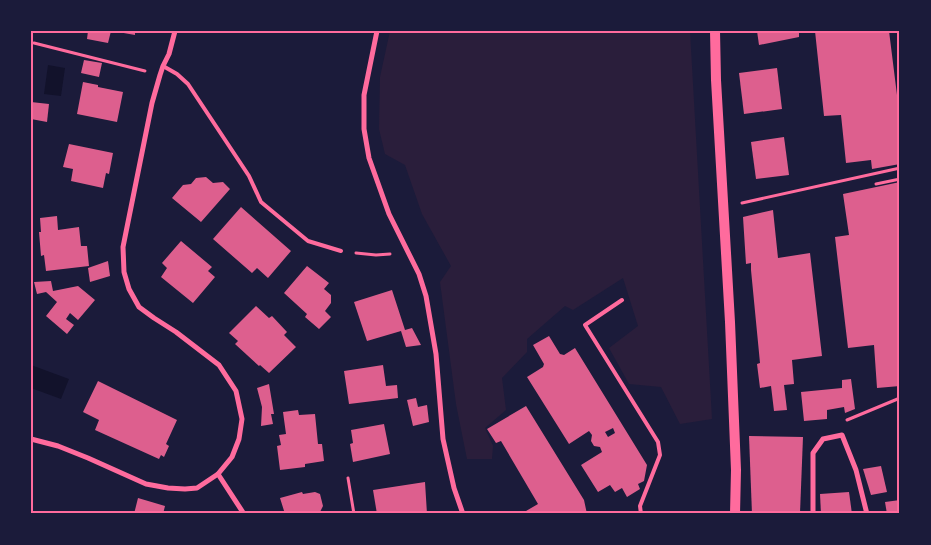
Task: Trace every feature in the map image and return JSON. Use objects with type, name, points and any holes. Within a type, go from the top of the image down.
[{"type":"main road","points":[[715,31],[716,80],[730,312],[736,470],[735,514]]},
{"type":"street","points":[[31,439],[58,446],[146,484],[185,490],[197,488],[218,474],[232,457],[239,439],[242,419],[236,391],[219,365],[139,306],[129,289],[124,272],[123,247],[152,103],[175,31]]},
{"type":"street","points":[[377,31],[364,95],[364,129],[369,158],[389,214],[415,266],[426,296],[436,354],[443,438],[454,488],[463,514]]},
{"type":"street","points":[[813,514],[813,453],[823,439],[842,434],[856,470],[867,514]]},
{"type":"street","points":[[218,474],[244,514]]},
{"type":"lane","points":[[163,66],[177,74],[188,84],[249,176],[261,202],[308,241],[341,251]]},
{"type":"lane","points":[[622,300],[585,325],[658,442],[660,455],[640,506],[641,514]]},
{"type":"path","points":[[34,43],[146,71]]},
{"type":"path","points":[[739,204],[900,168]]},
{"type":"path","points":[[876,184],[900,179]]},
{"type":"path","points":[[341,251],[376,255],[387,254]]},
{"type":"path","points":[[842,434],[847,419],[900,398]]},
{"type":"path","points":[[348,478],[354,514]]},
{"type":"shaded area","points":[[390,31],[690,31],[712,419],[680,424],[661,387],[629,384],[609,348],[638,326],[623,278],[573,310],[565,306],[527,339],[527,352],[502,378],[506,410],[485,428],[493,446],[492,459],[467,459],[456,404],[440,282],[451,266],[422,214],[405,165],[385,154],[379,129],[380,77]]},
{"type":"shaded area","points":[[48,65],[65,68],[61,96],[44,94]]},
{"type":"shaded area","points":[[31,365],[69,379],[61,399],[31,388]]},
{"type":"building","points":[[88,31],[111,31],[108,43],[87,39]]},
{"type":"building","points":[[135,31],[135,35],[118,32]]},
{"type":"building","points":[[757,31],[799,31],[799,37],[759,45]]},
{"type":"building","points":[[815,31],[889,31],[900,119],[900,164],[872,169],[871,160],[846,163],[841,115],[824,116]]},
{"type":"building","points":[[84,60],[102,63],[99,77],[81,73]]},
{"type":"building","points":[[777,68],[782,109],[744,114],[739,73]]},
{"type":"building","points":[[83,82],[123,92],[117,122],[77,114]]},
{"type":"building","points":[[31,102],[49,104],[47,122],[31,119]]},
{"type":"building","points":[[784,137],[789,175],[756,179],[751,142]]},
{"type":"building","points":[[69,144],[113,153],[109,174],[106,173],[103,188],[71,181],[73,169],[63,167]]},
{"type":"building","points":[[206,177],[213,183],[223,182],[230,189],[201,222],[172,198],[183,185],[191,184],[196,178]]},
{"type":"building","points":[[900,182],[900,386],[877,388],[874,345],[848,348],[835,237],[849,235],[843,194]]},
{"type":"building","points":[[241,207],[291,251],[268,278],[257,268],[252,273],[213,239]]},
{"type":"building","points":[[773,210],[778,258],[810,253],[822,356],[792,360],[794,384],[784,385],[787,410],[774,411],[771,386],[760,388],[757,364],[760,363],[751,263],[746,264],[743,217]]},
{"type":"building","points":[[57,216],[58,230],[79,227],[81,246],[87,246],[89,266],[46,271],[44,255],[41,256],[40,218]]},
{"type":"building","points":[[181,241],[212,267],[208,271],[215,277],[193,303],[161,277],[167,268],[162,263]]},
{"type":"building","points":[[108,261],[110,276],[90,282],[88,268]]},
{"type":"building","points":[[307,266],[329,283],[324,289],[331,295],[331,303],[325,311],[331,317],[319,329],[305,317],[307,314],[284,293]]},
{"type":"building","points":[[51,281],[53,291],[78,286],[95,300],[78,320],[70,313],[66,319],[74,325],[67,334],[46,316],[57,302],[46,292],[37,294],[34,282]]},
{"type":"building","points":[[392,290],[405,330],[412,328],[421,345],[406,347],[401,331],[367,341],[354,302]]},
{"type":"building","points":[[256,306],[269,318],[272,316],[287,332],[284,335],[296,347],[269,373],[235,344],[238,341],[229,333]]},
{"type":"building","points":[[549,336],[560,354],[564,355],[575,348],[647,465],[644,481],[638,484],[640,489],[627,497],[622,488],[615,492],[610,485],[598,492],[581,465],[602,452],[600,447],[594,446],[591,441],[592,435],[589,431],[569,444],[527,377],[543,367],[544,364],[533,345]],"holes":[[[613,428],[615,433],[608,437],[605,432]]]},
{"type":"building","points":[[383,365],[386,386],[397,385],[398,398],[349,404],[344,371]]},
{"type":"building","points":[[851,379],[855,409],[845,413],[844,407],[827,410],[827,419],[804,421],[801,392],[842,388],[842,380]]},
{"type":"building","points":[[98,381],[177,420],[166,444],[169,446],[164,457],[161,455],[159,459],[95,430],[99,420],[83,412]]},
{"type":"building","points":[[269,384],[274,414],[271,414],[273,424],[261,426],[262,407],[257,388]]},
{"type":"building","points":[[416,398],[418,407],[427,405],[429,422],[413,426],[407,400]]},
{"type":"building","points":[[526,406],[584,500],[587,514],[527,514],[526,511],[538,504],[501,441],[496,443],[487,429]]},
{"type":"building","points":[[298,410],[299,415],[315,414],[318,444],[322,444],[324,461],[305,464],[305,467],[280,470],[277,446],[281,445],[279,435],[286,434],[283,412]]},
{"type":"building","points":[[384,424],[390,454],[353,462],[350,444],[353,443],[351,430]]},
{"type":"building","points":[[749,436],[803,437],[800,513],[752,514]]},
{"type":"building","points":[[881,466],[887,492],[871,495],[863,469]]},
{"type":"building","points":[[425,482],[427,514],[377,514],[373,490]]},
{"type":"building","points":[[302,492],[303,494],[315,492],[320,494],[323,506],[321,514],[285,514],[280,498]]},
{"type":"building","points":[[849,492],[852,514],[821,514],[820,494]]},
{"type":"building","points":[[138,498],[165,506],[163,514],[134,514]]},
{"type":"building","points":[[900,500],[900,514],[887,514],[885,502]]}]
